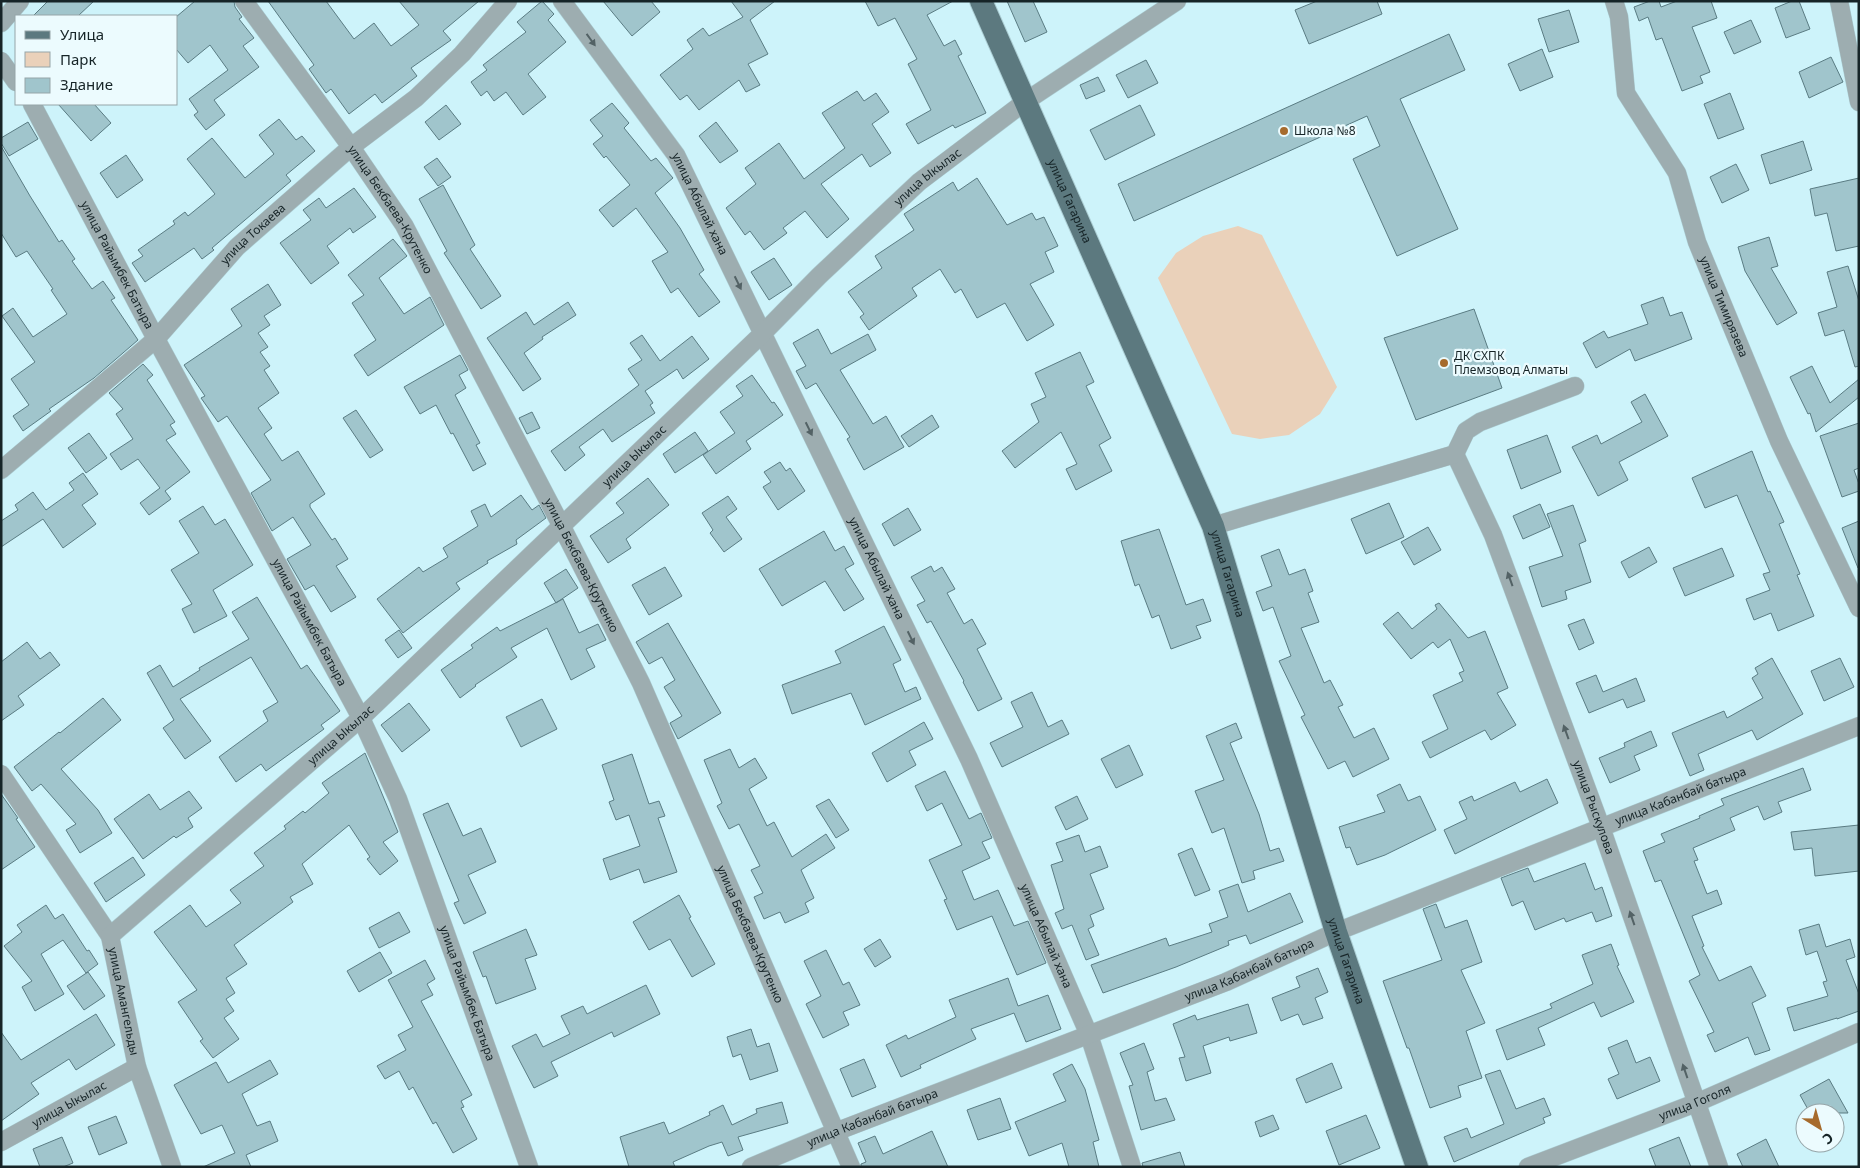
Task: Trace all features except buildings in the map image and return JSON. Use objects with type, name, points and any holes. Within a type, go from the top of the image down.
[{"type":"main road","name":"улица Гагарина","points":[[981,1],[1213,526],[1336,932],[1417,1167]]},
{"type":"street","points":[[1,23],[20,1]]},
{"type":"street","name":"улица Бекбаева-Крутенко","points":[[244,1],[351,147],[404,225],[561,525],[641,683],[851,1167]]},
{"type":"street","name":"улица Токаева","points":[[1,470],[156,339],[237,247],[351,147],[416,98],[462,54],[508,1]]},
{"type":"street","name":"улица Абылай хана","points":[[562,1],[676,155],[970,759],[1090,1035],[1132,1167]]},
{"type":"street","name":"улица Ыкылас","points":[[110,936],[361,718],[919,182],[1026,102],[1177,1]]},
{"type":"street","name":"улица Тимирязева","points":[[1614,1],[1619,17],[1626,93],[1677,173],[1697,242],[1779,441],[1859,608]]},
{"type":"street","points":[[1838,1],[1859,102]]},
{"type":"street","points":[[1,61],[15,81]]},
{"type":"street","name":"улица Райымбек Батыра","points":[[33,105],[156,339],[361,718],[398,799],[530,1167]]},
{"type":"street","points":[[1213,526],[1454,454],[1466,431],[1480,422],[1575,386]]},
{"type":"street","name":"улица Рыскулова","points":[[1454,454],[1494,535],[1601,827],[1719,1167]]},
{"type":"street","name":"улица Кабанбай батыра","points":[[752,1167],[835,1132],[1226,982],[1336,932],[1859,726]]},
{"type":"street","name":"улица Амангельды","points":[[1,774],[110,936],[136,1067],[172,1167]]},
{"type":"street","name":"улица Гоголя","points":[[1528,1167],[1696,1103],[1859,1032]]},
{"type":"street","name":"улица Ыкылас","points":[[1,1142],[136,1067]]},
{"type":"green space","points":[[1238,226],[1262,235],[1337,387],[1320,414],[1289,435],[1260,439],[1232,434],[1158,278],[1176,253],[1203,236]]},
{"type":"place","name":"Школа №8","points":[[1284,131]]},
{"type":"place","name":"ДК СХПК Племзовод Алматы","points":[[1444,363]]}]
